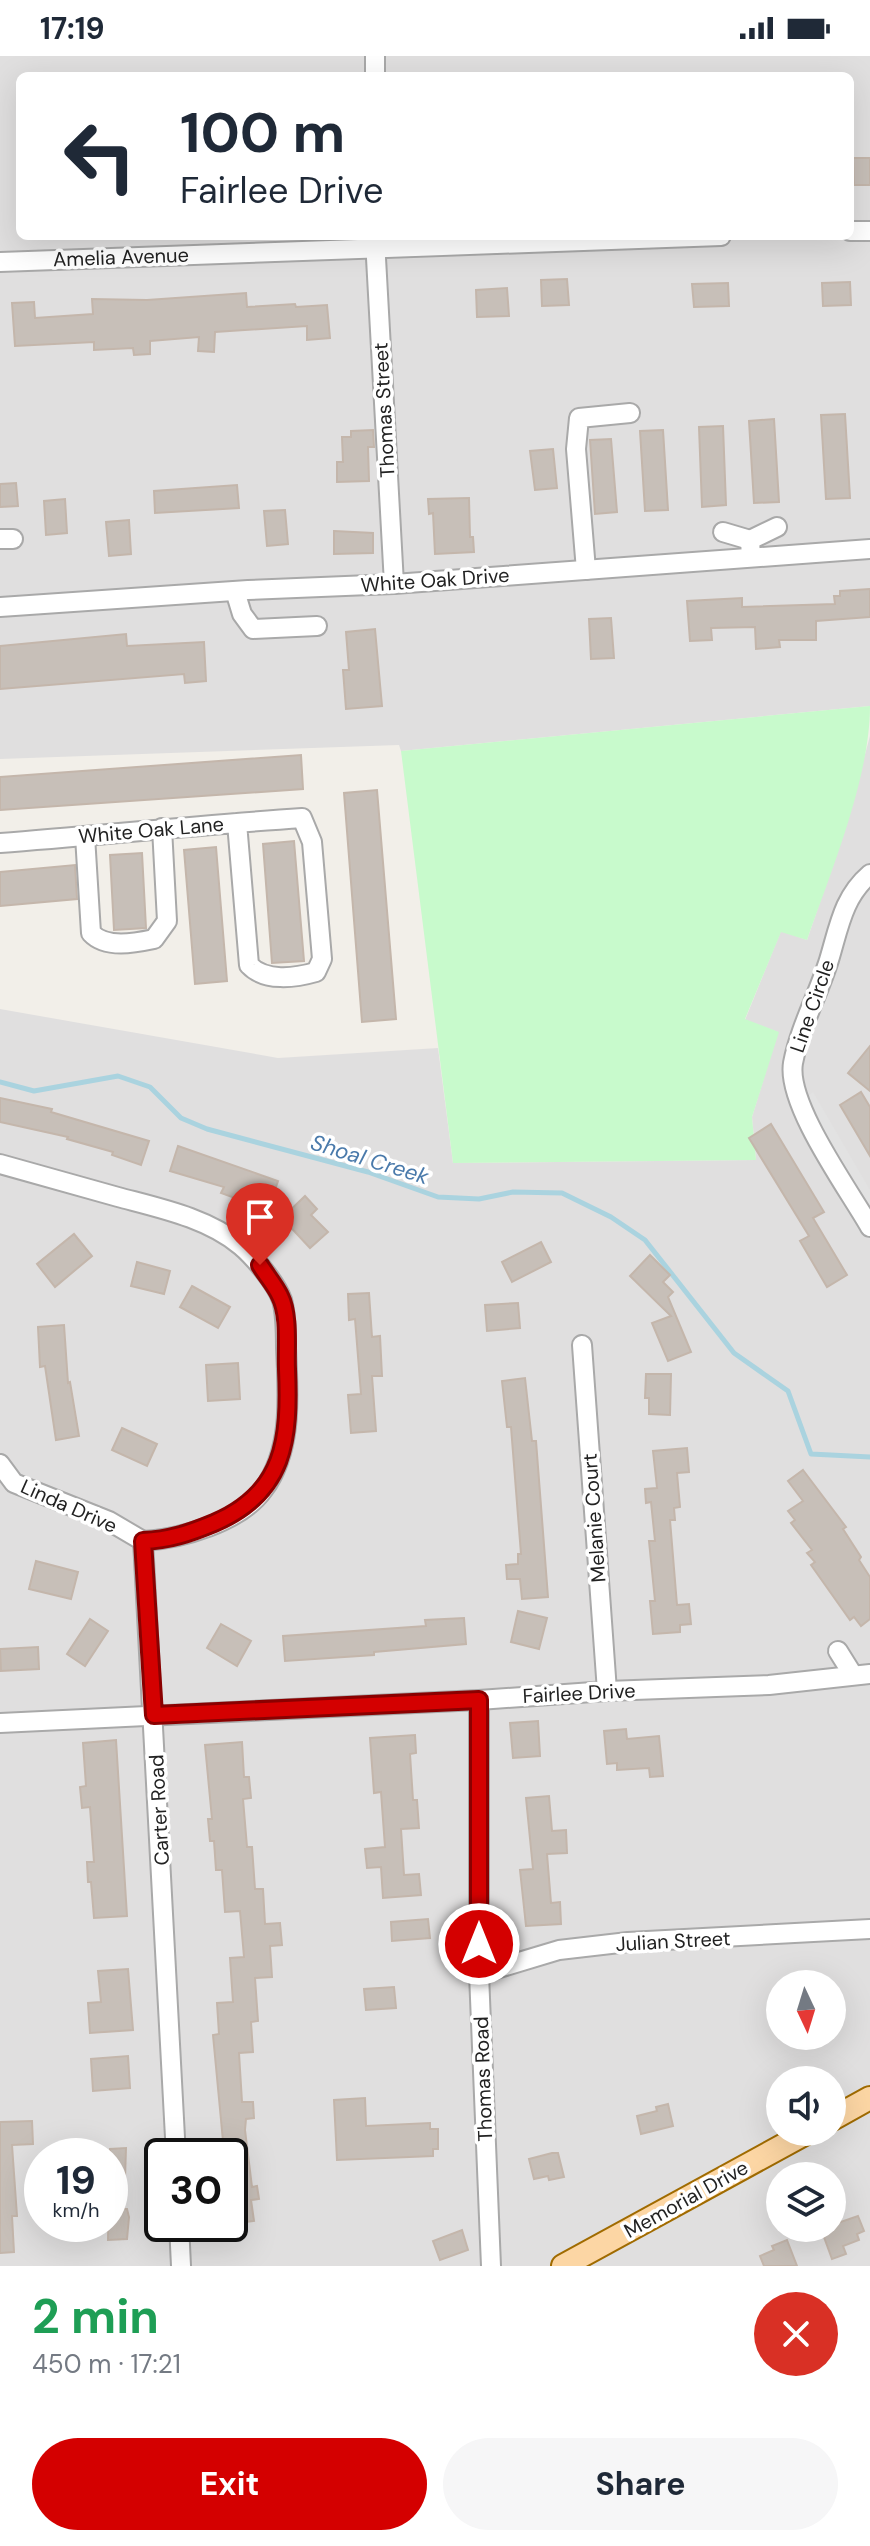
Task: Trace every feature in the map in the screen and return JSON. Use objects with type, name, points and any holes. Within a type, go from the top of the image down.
[{"type":"main road","points":[[846,2111],[870,2098]]},
{"type":"main road","name":"Memorial Drive","points":[[563,2266],[782,2146]]},
{"type":"street","name":"Amelia Avenue","points":[[0,262],[375,242],[490,240]]},
{"type":"street","name":"Thomas Street","points":[[375,242],[394,584]]},
{"type":"street","points":[[586,570],[576,449],[579,418],[630,413]]},
{"type":"street","points":[[723,532],[750,548],[777,527]]},
{"type":"street","name":"White Oak Drive","points":[[0,607],[586,570],[750,548],[870,549]]},
{"type":"street","points":[[235,591],[242,614],[253,629],[317,626]]},
{"type":"street","name":"White Oak Lane","points":[[0,843],[162,828],[302,818],[312,842],[322,959],[316,972],[302,976],[270,976],[257,973],[249,965],[237,823]]},
{"type":"street","points":[[85,836],[91,933],[97,939],[119,944],[136,943],[154,939],[167,921],[162,828]]},
{"type":"street","name":"Line Circle","points":[[870,874],[850,894],[792,1067],[796,1094],[806,1119],[870,1227]]},
{"type":"street","points":[[0,1164],[153,1206],[210,1226],[241,1246],[260,1265],[282,1298],[289,1401],[277,1468],[262,1492],[234,1515],[168,1540],[143,1541]]},
{"type":"street","name":"Melanie Court","points":[[582,1345],[607,1691]]},
{"type":"street","name":"Linda Drive","points":[[0,1464],[14,1483],[109,1521],[143,1541]]},
{"type":"street","name":"Carter Road","points":[[143,1541],[175,2138]]},
{"type":"street","points":[[838,1651],[862,1674]]},
{"type":"street","name":"Fairlee Drive","points":[[0,1723],[769,1685],[862,1674]]},
{"type":"street","name":"Thomas Road","points":[[479,1700],[479,1974],[491,2266]]},
{"type":"street","name":"Julian Street","points":[[479,1974],[559,1950],[628,1942],[870,1929]]},
{"type":"street","points":[[180,2242],[181,2266]]},
{"type":"shaded area","points":[[0,56],[870,56],[870,706],[401,751],[399,745],[0,759]]},
{"type":"shaded area","points":[[870,736],[870,2266],[0,2266],[0,1009],[278,1058],[438,1048],[453,1163],[756,1160],[752,1117],[778,1032],[745,1020],[781,931],[807,940],[843,835]]},
{"type":"shaded area","points":[[813,1092],[870,1190],[870,1209],[805,1098]]},
{"type":"green space","points":[[870,706],[864,763],[856,793],[807,940],[781,932],[745,1019],[779,1032],[752,1117],[756,1160],[453,1163],[401,751]]},
{"type":"building","points":[[854,158],[870,158],[870,185],[854,185]]},
{"type":"building","points":[[567,279],[569,305],[542,306],[541,280]]},
{"type":"building","points":[[850,282],[851,305],[823,306],[822,283]]},
{"type":"building","points":[[728,283],[729,306],[694,307],[692,284]]},
{"type":"building","points":[[507,288],[509,316],[477,317],[476,290]]},
{"type":"building","points":[[246,293],[247,307],[327,305],[330,338],[307,340],[307,326],[215,332],[214,352],[198,351],[199,337],[150,341],[150,354],[134,355],[133,348],[94,350],[94,342],[15,346],[12,303],[34,302],[35,318],[93,314],[92,299],[147,300]]},
{"type":"building","points":[[845,414],[850,498],[826,499],[821,415]]},
{"type":"building","points":[[774,419],[779,502],[754,503],[749,421]]},
{"type":"building","points":[[723,426],[726,505],[702,507],[699,427]]},
{"type":"building","points":[[373,430],[374,447],[368,447],[369,481],[337,482],[337,462],[343,462],[342,437],[351,437],[351,431]]},
{"type":"building","points":[[663,430],[668,510],[645,511],[640,431]]},
{"type":"building","points":[[611,439],[617,512],[595,514],[590,440]]},
{"type":"building","points":[[553,449],[557,488],[535,490],[530,451]]},
{"type":"building","points":[[16,483],[18,506],[0,507],[0,484]]},
{"type":"building","points":[[237,485],[239,508],[155,513],[154,491]]},
{"type":"building","points":[[469,498],[470,537],[473,537],[474,552],[435,554],[433,513],[429,514],[428,499]]},
{"type":"building","points":[[65,499],[67,533],[46,535],[44,501]]},
{"type":"building","points":[[285,510],[288,544],[267,546],[264,511]]},
{"type":"building","points":[[129,520],[131,554],[109,556],[106,522]]},
{"type":"building","points":[[334,531],[373,533],[373,553],[334,554]]},
{"type":"building","points":[[870,589],[870,617],[816,621],[816,640],[779,640],[780,647],[756,649],[755,627],[711,628],[712,640],[690,641],[687,601],[742,598],[742,607],[835,604],[834,596],[840,596],[840,591]]},
{"type":"building","points":[[611,618],[614,658],[591,659],[589,619]]},
{"type":"building","points":[[375,629],[382,706],[346,709],[343,670],[349,670],[346,632]]},
{"type":"building","points":[[126,634],[127,646],[204,642],[206,681],[185,683],[184,674],[0,689],[0,646]]},
{"type":"building","points":[[301,755],[303,789],[0,810],[0,777]]},
{"type":"building","points":[[377,790],[396,1019],[362,1022],[344,793]]},
{"type":"building","points":[[294,841],[304,961],[272,963],[263,844]]},
{"type":"building","points":[[216,847],[227,981],[195,984],[184,850]]},
{"type":"building","points":[[142,853],[146,928],[114,930],[110,855]]},
{"type":"building","points":[[75,865],[77,899],[0,906],[0,872]]},
{"type":"building","points":[[870,1046],[870,1091],[848,1073]]},
{"type":"building","points":[[861,1092],[870,1107],[870,1156],[840,1105]]},
{"type":"building","points":[[0,1098],[52,1109],[51,1112],[149,1141],[141,1165],[68,1137],[0,1122]]},
{"type":"building","points":[[771,1124],[824,1212],[813,1218],[847,1275],[827,1287],[800,1241],[809,1236],[749,1138]]},
{"type":"building","points":[[178,1146],[278,1181],[271,1201],[257,1196],[254,1205],[221,1193],[224,1187],[170,1171]]},
{"type":"building","points":[[305,1196],[317,1209],[311,1215],[328,1232],[310,1248],[282,1218]]},
{"type":"building","points":[[74,1234],[92,1256],[55,1287],[37,1264]]},
{"type":"building","points":[[541,1242],[551,1262],[512,1282],[502,1262]]},
{"type":"building","points":[[650,1255],[670,1275],[663,1282],[673,1292],[668,1297],[691,1352],[668,1361],[652,1323],[671,1316],[630,1276]]},
{"type":"building","points":[[137,1262],[170,1271],[164,1294],[131,1286]]},
{"type":"building","points":[[192,1286],[230,1307],[218,1328],[180,1307]]},
{"type":"building","points":[[369,1293],[372,1337],[380,1336],[382,1376],[372,1376],[376,1431],[351,1433],[348,1395],[361,1394],[355,1319],[349,1320],[348,1294]]},
{"type":"building","points":[[518,1303],[520,1328],[487,1331],[485,1305]]},
{"type":"building","points":[[64,1325],[68,1383],[79,1436],[56,1440],[45,1366],[40,1367],[38,1327]]},
{"type":"building","points":[[238,1363],[240,1399],[208,1401],[206,1365]]},
{"type":"building","points":[[646,1374],[671,1374],[670,1415],[649,1414],[649,1398],[645,1398]]},
{"type":"building","points":[[525,1378],[532,1441],[536,1441],[548,1597],[522,1599],[520,1579],[507,1579],[506,1565],[518,1564],[518,1554],[521,1554],[511,1427],[507,1427],[502,1381]]},
{"type":"building","points":[[122,1428],[157,1444],[147,1466],[112,1450]]},
{"type":"building","points":[[687,1448],[689,1472],[677,1473],[680,1507],[674,1508],[675,1520],[670,1520],[677,1605],[689,1604],[691,1624],[680,1625],[680,1632],[653,1634],[650,1601],[655,1601],[649,1541],[655,1541],[651,1502],[646,1503],[645,1489],[657,1488],[653,1451]]},
{"type":"building","points":[[803,1470],[846,1527],[843,1529],[870,1577],[870,1619],[861,1626],[854,1617],[850,1620],[811,1565],[815,1562],[807,1553],[812,1550],[791,1523],[795,1520],[788,1511],[803,1501],[788,1481]]},
{"type":"building","points":[[36,1561],[78,1572],[71,1599],[29,1589]]},
{"type":"building","points":[[518,1611],[547,1618],[539,1649],[511,1642]]},
{"type":"building","points":[[464,1618],[466,1644],[285,1661],[283,1636],[426,1626],[425,1620]]},
{"type":"building","points":[[90,1619],[108,1631],[85,1666],[67,1654]]},
{"type":"building","points":[[221,1624],[251,1641],[237,1666],[207,1648]]},
{"type":"building","points":[[38,1647],[39,1669],[1,1671],[0,1649]]},
{"type":"building","points":[[538,1721],[540,1756],[513,1758],[510,1723]]},
{"type":"building","points":[[626,1729],[627,1739],[659,1736],[663,1776],[650,1777],[649,1768],[617,1770],[617,1763],[607,1764],[604,1731]]},
{"type":"building","points":[[415,1735],[416,1753],[410,1754],[413,1800],[417,1800],[419,1828],[401,1829],[404,1875],[419,1874],[421,1895],[383,1898],[381,1867],[367,1868],[365,1849],[385,1847],[381,1792],[374,1793],[370,1738]]},
{"type":"building","points":[[116,1740],[127,1916],[94,1918],[87,1862],[94,1862],[90,1807],[82,1808],[80,1787],[86,1786],[83,1743]]},
{"type":"building","points":[[242,1742],[244,1777],[249,1777],[251,1798],[243,1799],[247,1847],[252,1847],[255,1889],[263,1889],[265,1924],[280,1923],[282,1945],[270,1946],[272,1977],[255,1978],[258,2021],[251,2022],[253,2052],[239,2053],[242,2102],[253,2102],[254,2118],[246,2119],[246,2138],[223,2138],[213,2035],[219,2034],[217,2003],[233,2002],[230,1958],[244,1957],[240,1911],[225,1912],[222,1870],[216,1870],[214,1841],[210,1841],[208,1819],[212,1819],[205,1745]]},
{"type":"building","points":[[549,1796],[552,1831],[566,1830],[567,1853],[547,1854],[551,1903],[560,1902],[561,1924],[526,1926],[520,1870],[533,1869],[526,1798]]},
{"type":"building","points":[[428,1919],[430,1938],[392,1941],[391,1922]]},
{"type":"building","points":[[128,1969],[133,2030],[90,2033],[88,2003],[101,2002],[98,1971]]},
{"type":"building","points":[[394,1987],[396,2008],[366,2010],[364,1989]]},
{"type":"building","points":[[128,2056],[130,2088],[93,2091],[91,2059]]},
{"type":"building","points":[[365,2098],[366,2126],[430,2123],[430,2129],[438,2129],[438,2149],[433,2149],[433,2156],[337,2160],[334,2100]]},
{"type":"building","points":[[668,2104],[673,2126],[641,2134],[637,2116],[657,2111],[656,2107]]},
{"type":"building","points":[[32,2121],[33,2138],[24,2138],[24,2144],[12,2145],[17,2216],[12,2216],[14,2252],[0,2253],[0,2122]]},
{"type":"building","points":[[558,2153],[564,2177],[534,2179],[529,2159]]},
{"type":"building","points":[[248,2154],[252,2187],[257,2186],[259,2199],[251,2200],[254,2221],[248,2222]]},
{"type":"building","points":[[858,2216],[864,2231],[857,2234],[859,2240],[843,2246],[846,2254],[832,2259],[826,2242],[846,2242],[846,2220]]},
{"type":"building","points":[[462,2230],[468,2250],[440,2260],[433,2241]]},
{"type":"building","points":[[788,2242],[797,2266],[764,2266],[760,2256],[774,2250],[772,2246]]},
{"type":"waterway","name":"Shoal Creek","points":[[0,1082],[34,1091],[118,1076],[150,1087],[181,1118],[207,1129],[368,1172],[438,1197],[479,1199],[513,1192],[562,1193],[611,1217],[645,1240],[734,1353],[788,1391],[811,1454],[870,1457]]},
{"type":"route","points":[[260,1265],[282,1298],[289,1401],[284,1439],[277,1468],[262,1492],[234,1515],[168,1540],[143,1541],[154,1715],[479,1700],[479,1944]]}]
